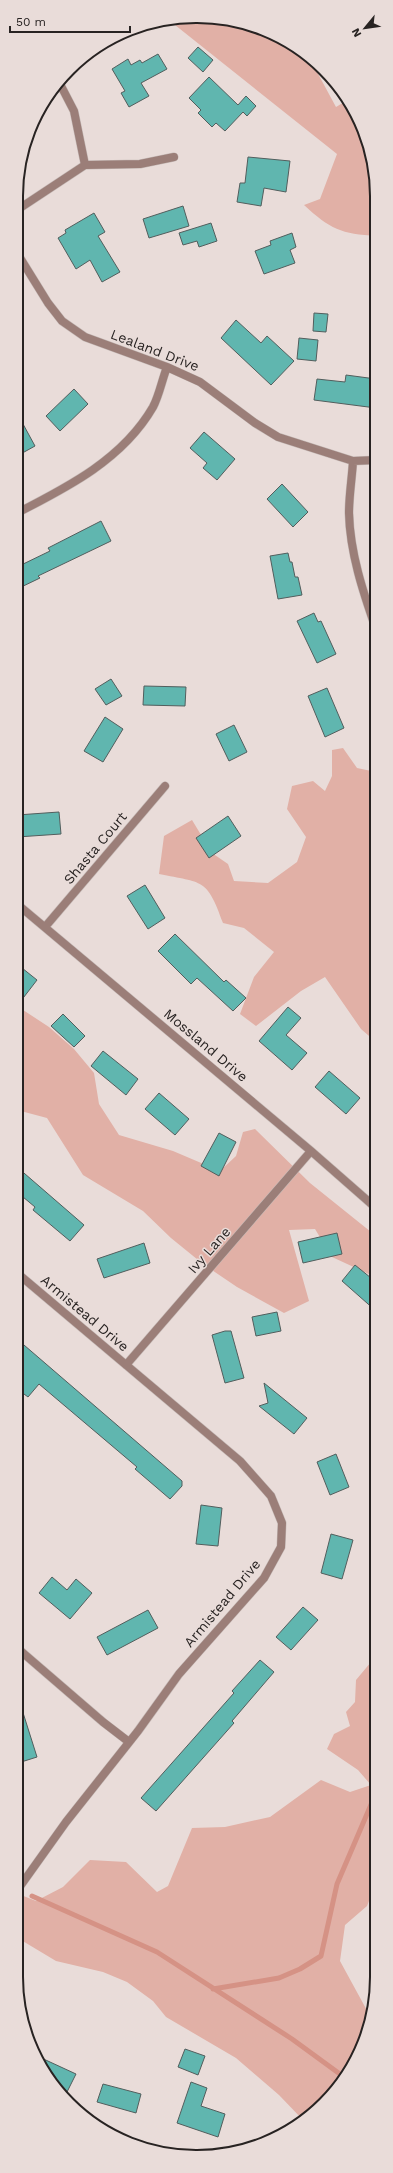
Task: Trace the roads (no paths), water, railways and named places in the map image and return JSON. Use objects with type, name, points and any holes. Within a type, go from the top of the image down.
[{"type":"street","points":[[62,87],[74,111],[85,165]]},
{"type":"street","points":[[23,207],[85,165],[140,164],[174,157]]},
{"type":"street","name":"Lealand Drive","points":[[23,261],[48,303],[62,321],[85,337],[166,367],[200,382],[255,423],[278,438],[354,461],[370,460]]},
{"type":"street","points":[[23,510],[96,469],[130,437],[153,407],[166,367]]},
{"type":"street","points":[[354,461],[349,513],[357,570],[370,610]]},
{"type":"street","name":"Shasta Court","points":[[45,928],[165,786]]},
{"type":"street","name":"Mossland Drive","points":[[23,909],[311,1151],[370,1203]]},
{"type":"street","name":"Ivy Lane","points":[[126,1365],[311,1151]]},
{"type":"street","name":"Armistead Drive","points":[[23,1278],[240,1461],[271,1496],[282,1524],[281,1547],[264,1578],[179,1674],[129,1742],[66,1822],[23,1882]]},
{"type":"street","points":[[23,1653],[129,1742]]},
{"type":"waterway","points":[[213,1989],[279,1978],[300,1969],[321,1956],[337,1884],[370,1807]]},
{"type":"waterway","points":[[32,1896],[157,1952],[292,2039],[340,2074]]}]
